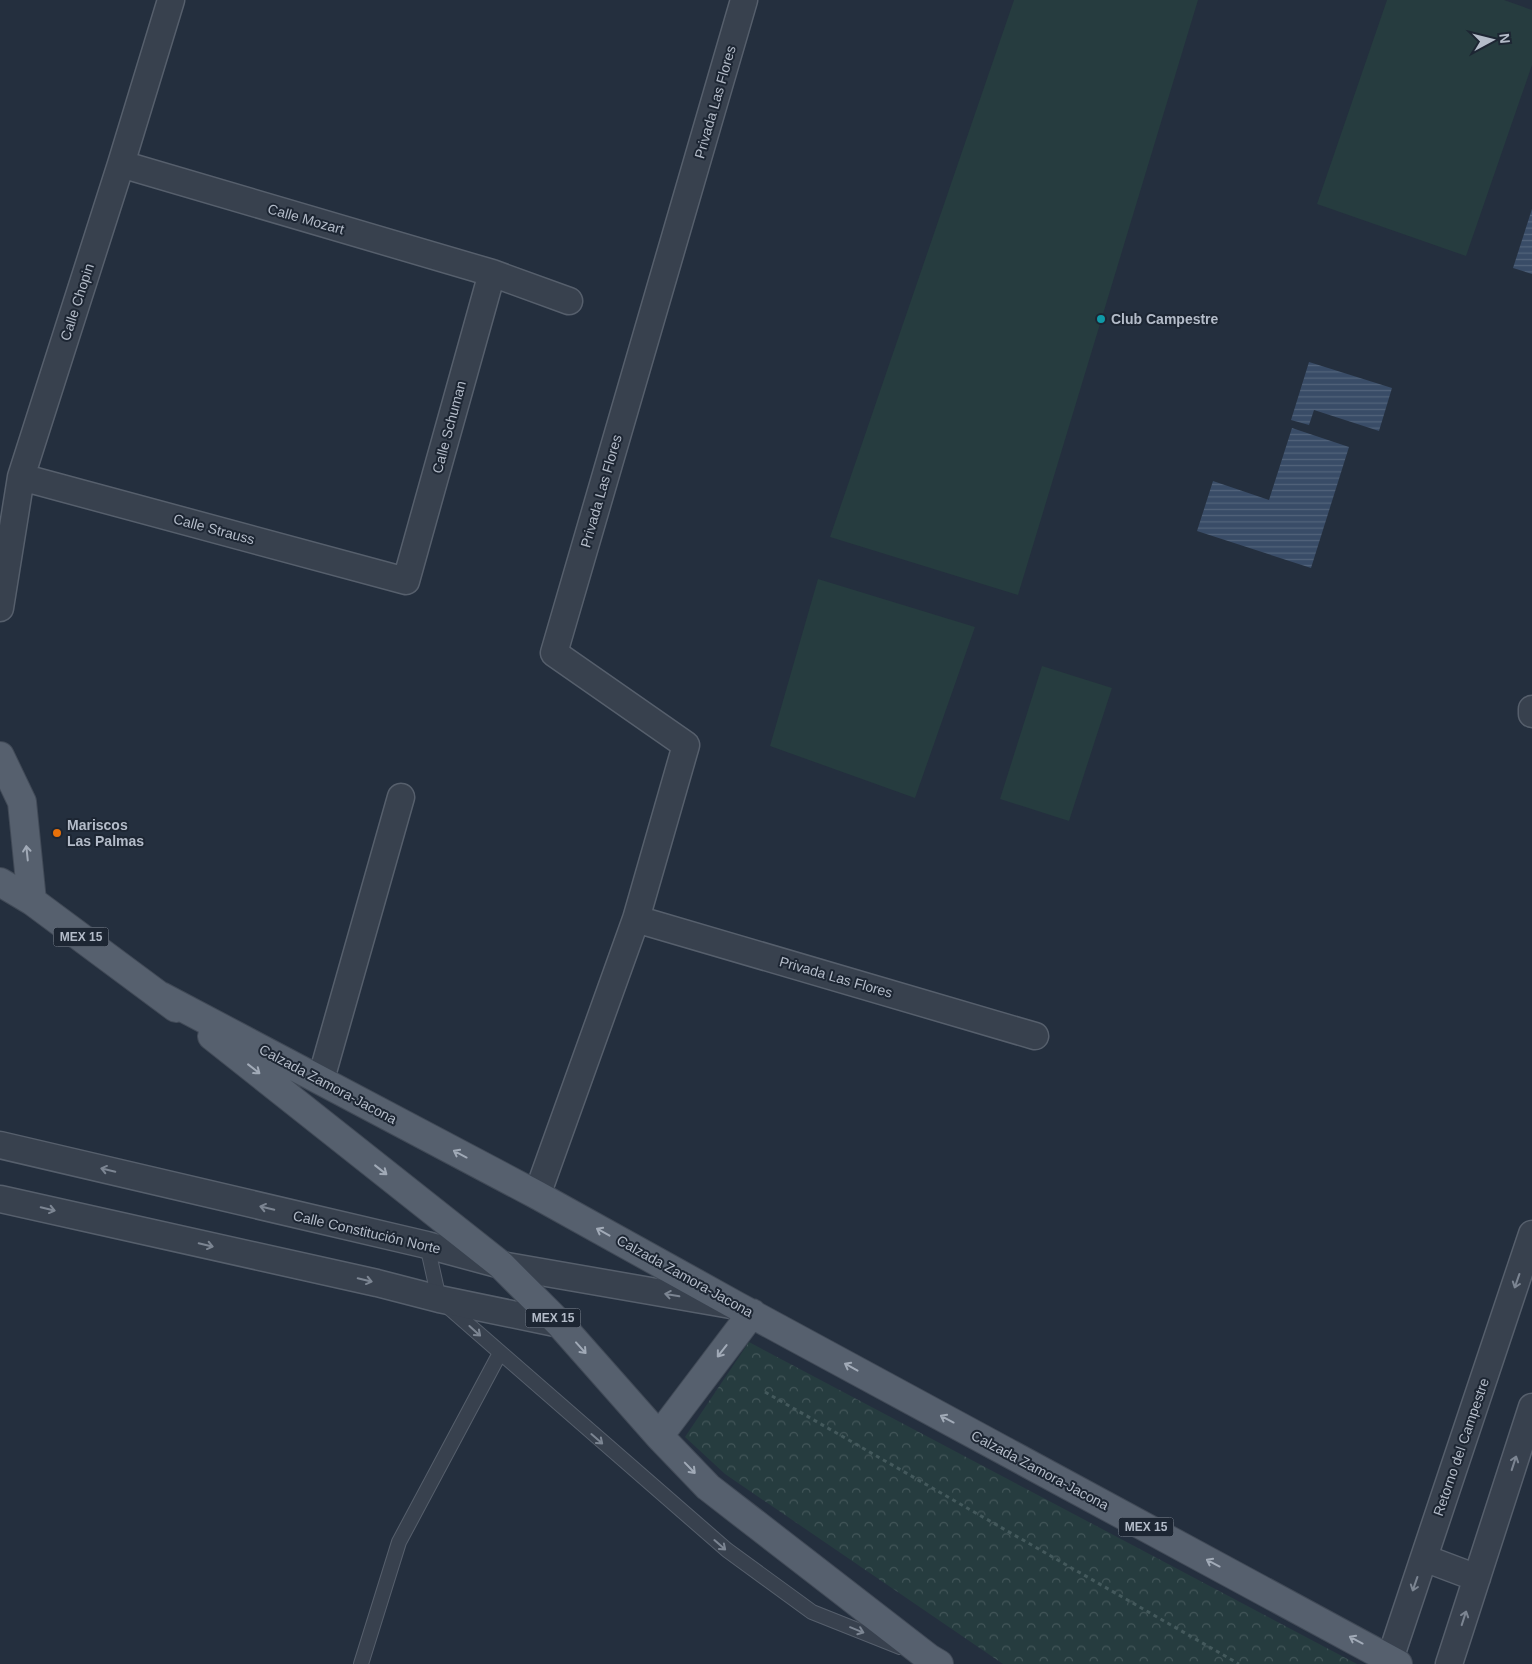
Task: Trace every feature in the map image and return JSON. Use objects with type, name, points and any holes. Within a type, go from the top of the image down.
[{"type":"main road","points":[[0,756],[22,802],[32,901]]},
{"type":"main road","name":"MEX 15","points":[[0,882],[32,901],[161,996]]},
{"type":"main road","name":"Calzada Zamora-Jacona","points":[[161,996],[537,1195],[745,1310],[1394,1661]]},
{"type":"main road","name":"Calzada Zamora-Jacona","points":[[161,996],[501,1265],[560,1324],[659,1436],[708,1487],[934,1661]]},
{"type":"main road","points":[[659,1436],[745,1310]]},
{"type":"street","name":"Calle Chopin","points":[[0,608],[21,477],[121,164],[170,0]]},
{"type":"street","name":"Privada Las Flores","points":[[537,1195],[636,919],[686,744],[554,653],[744,0]]},
{"type":"street","name":"Calle Mozart","points":[[121,164],[492,273],[569,302]]},
{"type":"street","name":"Calle Schuman","points":[[406,581],[492,273]]},
{"type":"street","name":"Calle Strauss","points":[[21,477],[406,581]]},
{"type":"street","points":[[1532,709],[1532,714]]},
{"type":"street","points":[[321,1079],[401,797]]},
{"type":"street","name":"Privada Las Flores","points":[[636,919],[1035,1036]]},
{"type":"street","name":"Calle Constitución Norte","points":[[0,1145],[427,1245],[501,1265],[745,1310]]},
{"type":"street","points":[[0,1199],[377,1282],[439,1299],[560,1324]]},
{"type":"street","name":"Retorno del Campestre","points":[[1394,1661],[1424,1558],[1532,1234]]},
{"type":"street","points":[[1449,1664],[1532,1407]]},
{"type":"street","points":[[1424,1558],[1477,1578]]},
{"type":"lane","points":[[427,1245],[439,1299],[726,1550],[812,1612],[934,1661]]},
{"type":"lane","points":[[361,1664],[399,1542],[500,1353]]},
{"type":"path","points":[[765,1392],[1239,1664]]},
{"type":"green space","points":[[1014,0],[1198,0],[1018,595],[830,537]]},
{"type":"green space","points":[[1387,0],[1504,0],[1532,10],[1532,65],[1466,256],[1317,204]]},
{"type":"green space","points":[[818,579],[975,627],[915,798],[770,746]]},
{"type":"green space","points":[[1042,666],[1112,688],[1069,821],[1000,799]]},
{"type":"green space","points":[[749,1342],[1357,1664],[1003,1664],[725,1474],[685,1437]]},
{"type":"water","points":[[1532,209],[1532,274],[1513,268]]},
{"type":"water","points":[[1309,362],[1392,388],[1379,431],[1314,410],[1309,425],[1291,420]]},
{"type":"water","points":[[1292,428],[1349,447],[1311,568],[1197,531],[1213,481],[1269,500]]},
{"type":"place","name":"Club Campestre","points":[[1101,319]]},
{"type":"place","name":"Mariscos Las Palmas","points":[[57,833]]}]
